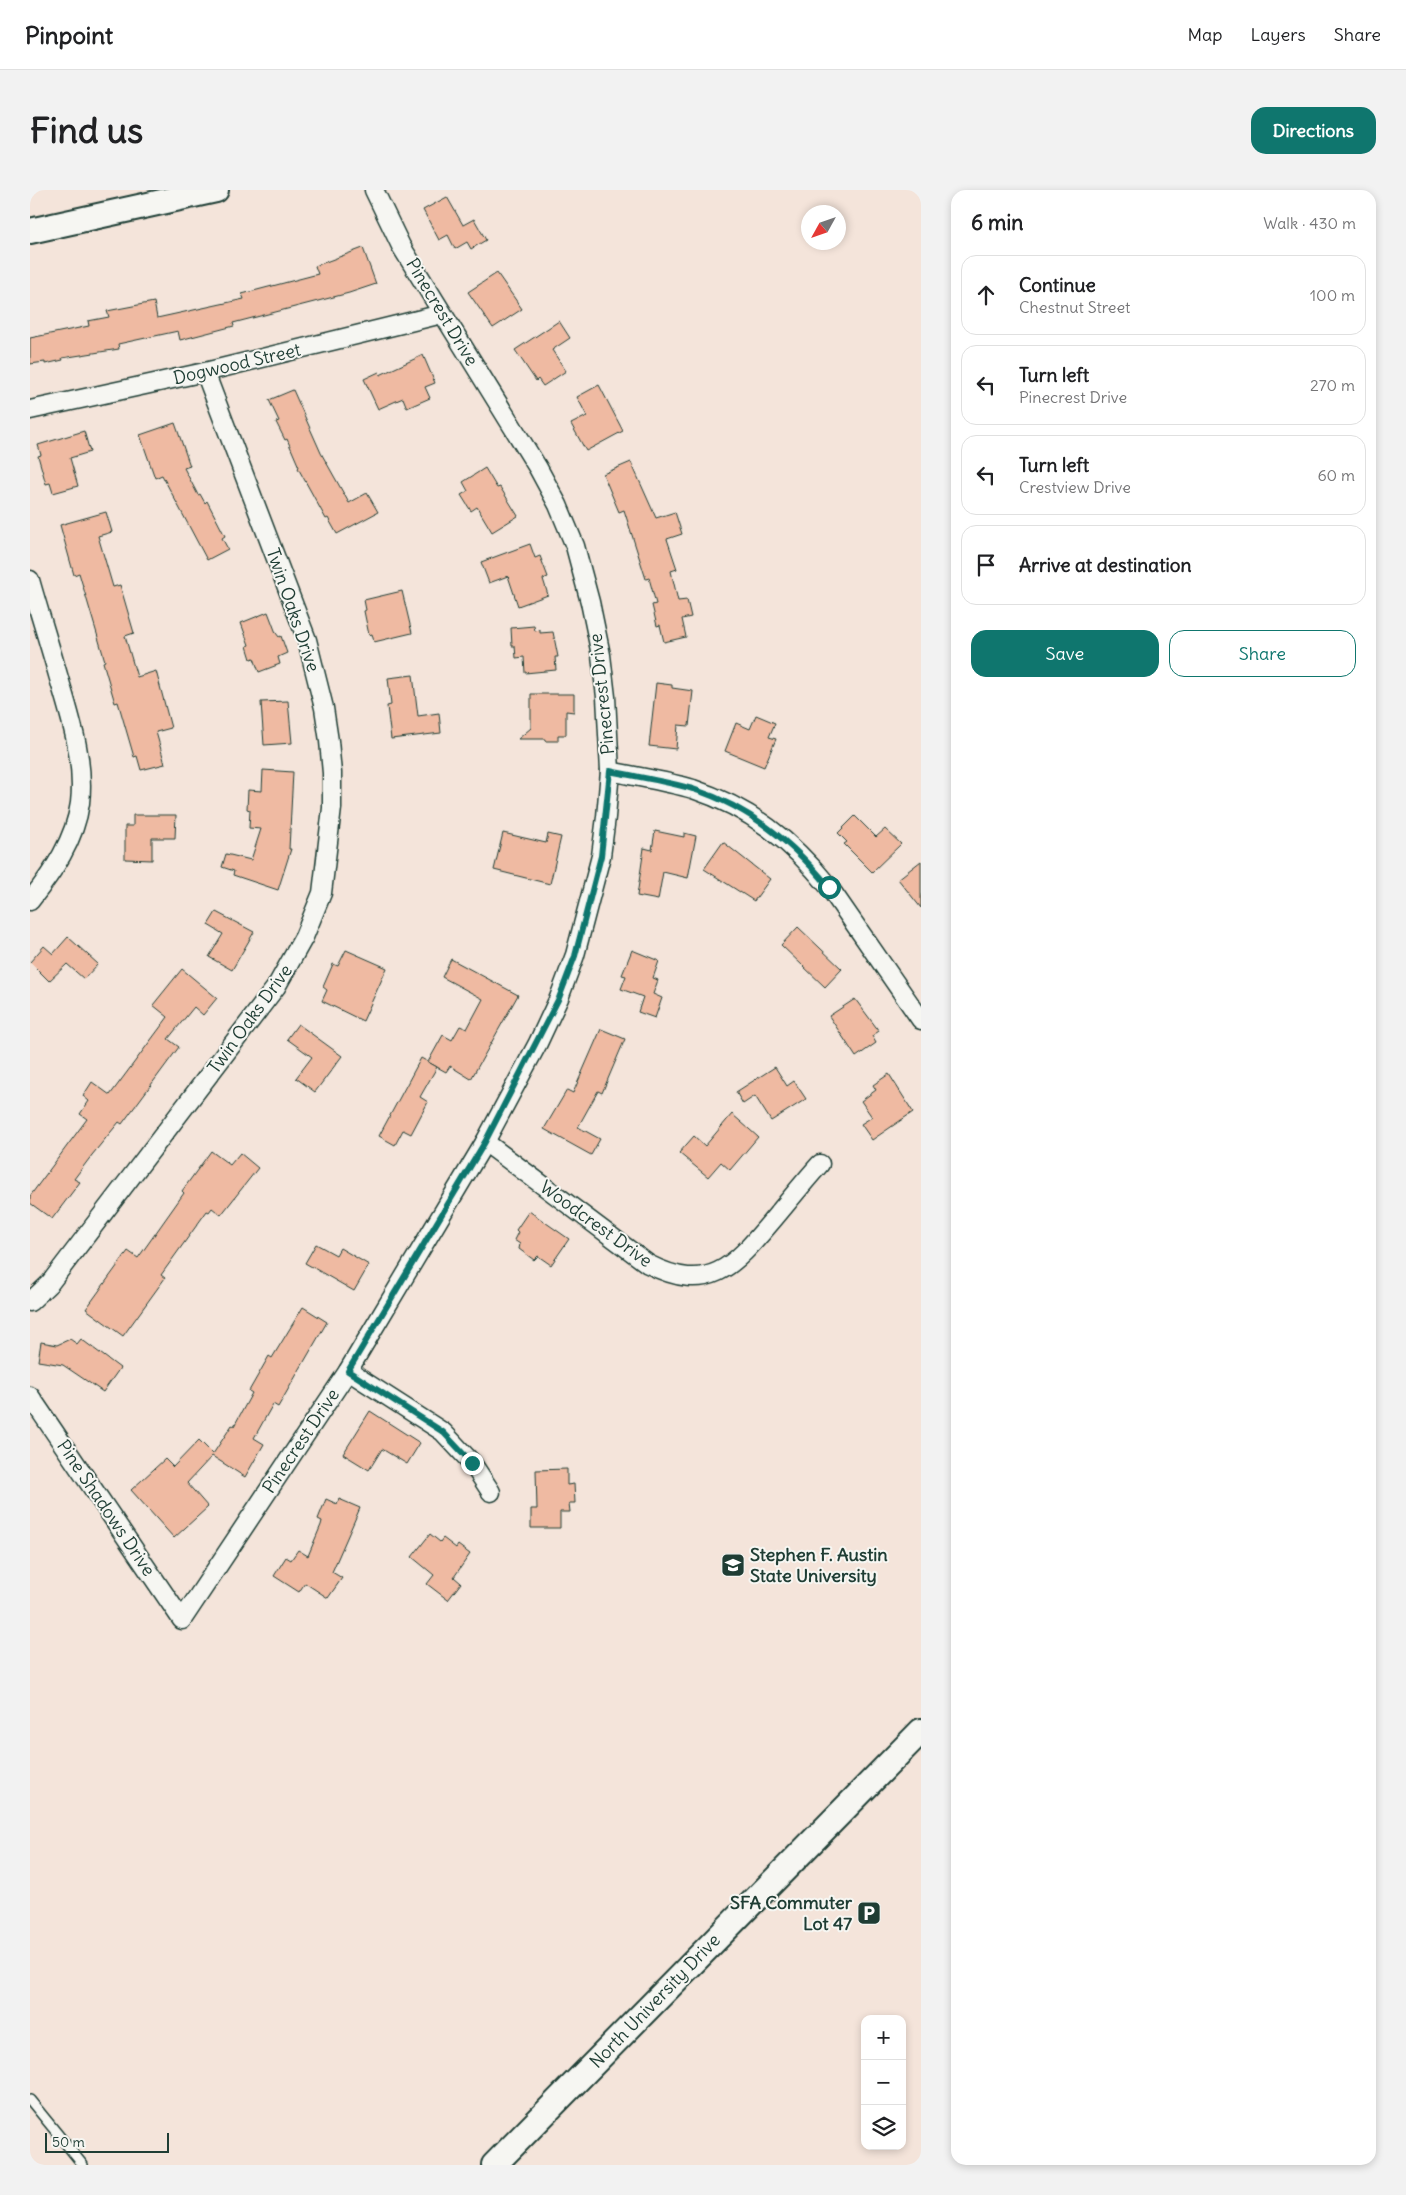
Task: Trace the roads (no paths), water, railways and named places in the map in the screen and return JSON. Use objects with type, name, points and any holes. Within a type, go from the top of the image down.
[{"type":"main road","points":[[30,231],[216,190]]},
{"type":"main road","name":"North University Drive","points":[[494,2165],[921,1730]]},
{"type":"street","name":"Pinecrest Drive","points":[[182,1620],[348,1371],[485,1142],[542,1035],[559,998],[575,956],[601,856],[610,771],[601,655],[590,602],[575,546],[558,505],[538,468],[442,314],[402,246],[374,190]]},
{"type":"street","name":"Dogwood Street","points":[[30,410],[205,372],[442,314]]},
{"type":"street","name":"Twin Oaks Drive","points":[[30,1302],[50,1283],[276,987],[304,937],[322,893],[332,799],[332,773],[324,708],[307,640],[205,372]]},
{"type":"street","points":[[30,580],[71,719],[81,782],[80,803],[67,847],[56,866],[30,900]]},
{"type":"street","points":[[610,771],[691,789],[715,797],[737,808],[778,834],[814,868],[829,887],[921,1020]]},
{"type":"street","name":"Woodcrest Drive","points":[[485,1142],[648,1264],[678,1276],[707,1275],[735,1262],[820,1164]]},
{"type":"street","points":[[348,1371],[443,1432],[472,1463],[491,1492]]},
{"type":"street","name":"Pine Shadows Drive","points":[[30,1396],[182,1620]]},
{"type":"lane","points":[[30,2100],[83,2165]]},
{"type":"place","name":"Stephen F. Austin State University","points":[[733,1565]]},
{"type":"place","name":"SFA Commuter Lot 47","points":[[869,1913]]}]
